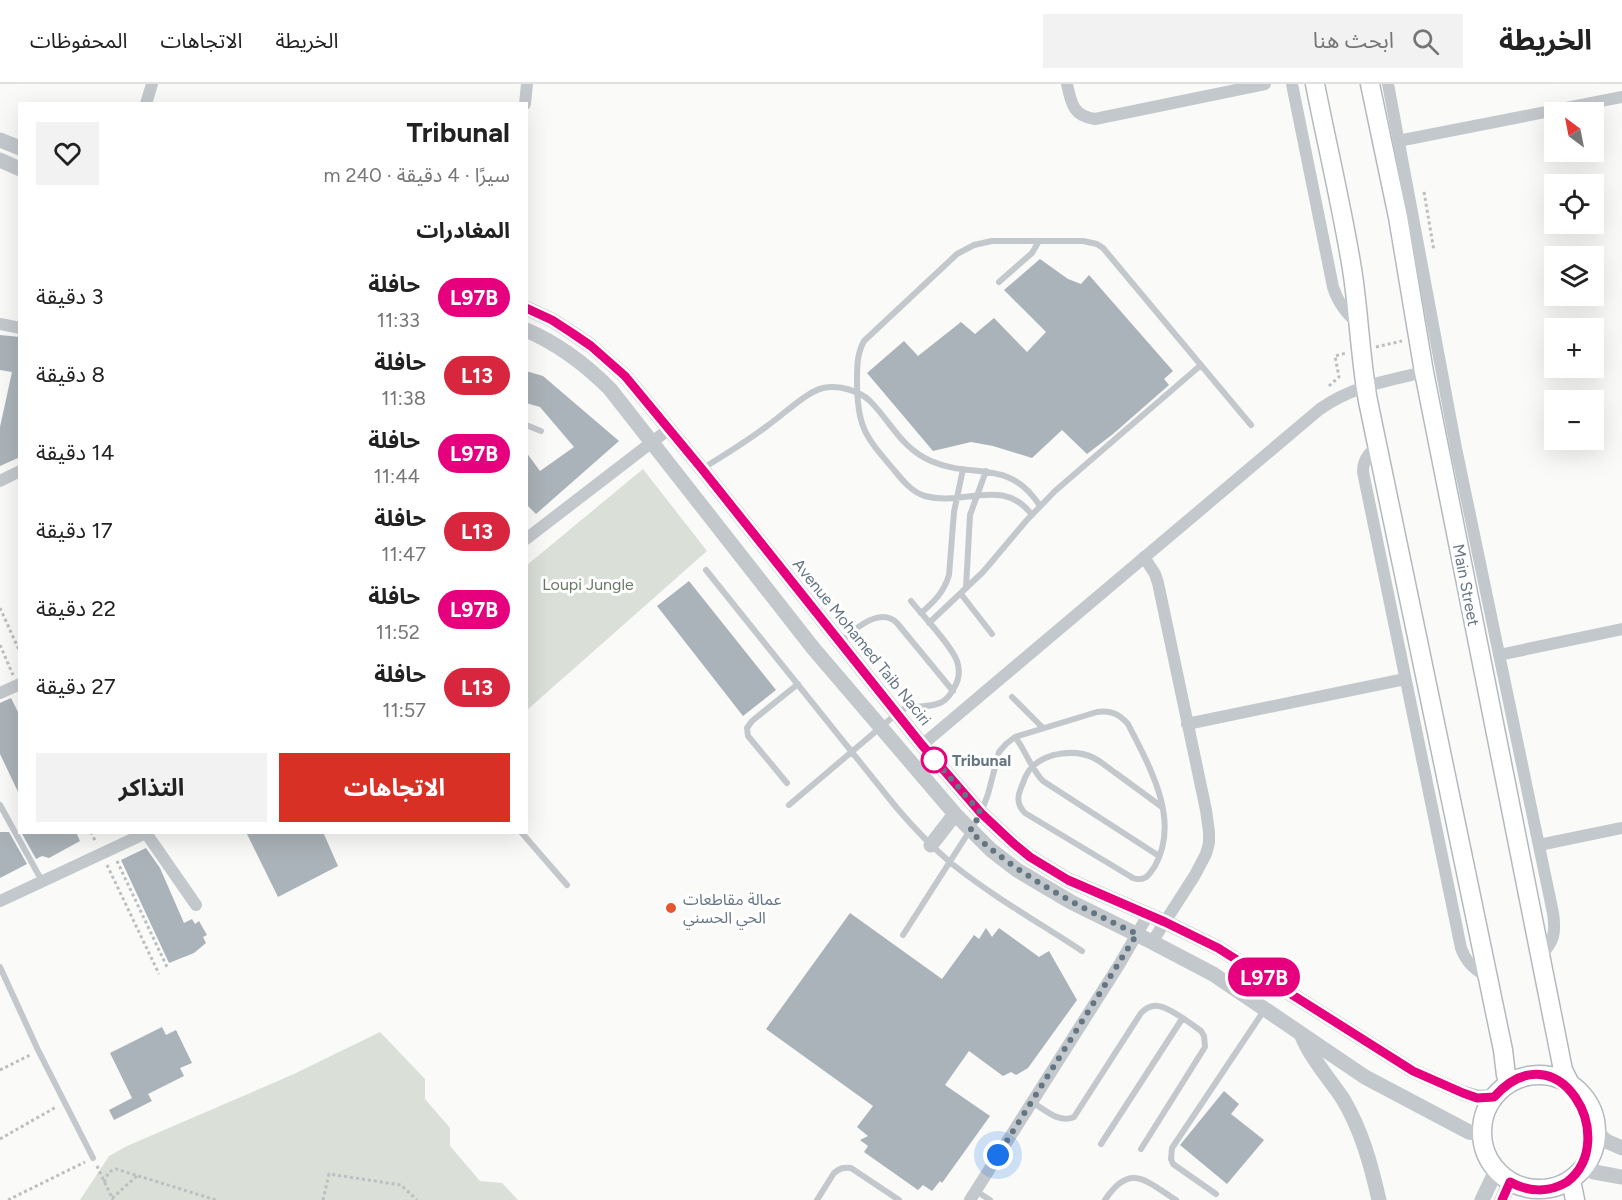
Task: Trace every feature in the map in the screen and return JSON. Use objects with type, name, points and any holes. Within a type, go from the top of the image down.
[{"type":"main road","points":[[1315,84],[1349,249],[1365,385],[1488,976],[1506,1075],[1510,1083]]},
{"type":"main road","name":"Main Street","points":[[1370,84],[1398,217],[1424,372],[1540,956],[1563,1070],[1570,1084]]},
{"type":"main road","points":[[1540,1075],[1561,1079],[1584,1097],[1589,1105],[1596,1131],[1594,1150],[1578,1174],[1562,1186],[1541,1190],[1518,1190],[1496,1170],[1485,1154],[1481,1134],[1484,1114],[1494,1097],[1510,1083],[1540,1075]]},
{"type":"main road","points":[[1575,1200],[1578,1174]]},
{"type":"street","points":[[147,102],[152,84]]},
{"type":"street","points":[[525,102],[527,84]]},
{"type":"street","points":[[1067,84],[1070,101],[1077,112],[1095,119],[1265,84]]},
{"type":"street","points":[[1292,84],[1333,287],[1345,312],[1359,324]]},
{"type":"street","points":[[1388,84],[1456,448],[1553,913],[1555,929],[1551,943],[1540,956]]},
{"type":"street","points":[[1398,141],[1622,98]]},
{"type":"street","points":[[0,140],[18,147]]},
{"type":"street","points":[[0,160],[18,167]]},
{"type":"street","name":"Avenue Mohamed Taib Naciri","points":[[528,309],[552,320],[572,333],[625,376],[702,469],[896,714],[981,813],[1013,843],[1068,880],[1218,948],[1413,1071],[1477,1098],[1494,1097]]},
{"type":"street","points":[[0,324],[18,328]]},
{"type":"street","points":[[528,331],[559,346],[594,373],[610,389],[813,648],[955,814],[991,850],[1017,870],[1071,902],[1213,974],[1385,1089],[1448,1119],[1469,1132],[1481,1134]]},
{"type":"street","points":[[922,745],[1320,409],[1333,400],[1365,385],[1424,372]]},
{"type":"street","points":[[529,532],[669,429]]},
{"type":"street","points":[[1378,447],[1368,454],[1363,472],[1405,679],[1461,948],[1468,963],[1480,973],[1488,976]]},
{"type":"street","points":[[0,481],[18,472]]},
{"type":"street","points":[[1144,557],[1158,584],[1208,821],[1209,843],[1201,864],[1152,942]]},
{"type":"street","points":[[1499,655],[1622,629]]},
{"type":"street","points":[[1187,724],[1405,679]]},
{"type":"street","points":[[0,693],[18,685]]},
{"type":"street","points":[[931,845],[955,814]]},
{"type":"street","points":[[1539,845],[1622,828]]},
{"type":"street","points":[[0,901],[145,834]]},
{"type":"street","points":[[148,834],[196,905]]},
{"type":"street","points":[[973,1196],[1148,915]]},
{"type":"street","points":[[1301,1034],[1316,1062],[1343,1100],[1359,1132],[1371,1165],[1379,1200]]},
{"type":"street","points":[[1596,1131],[1606,1141],[1622,1148]]},
{"type":"street","points":[[1482,1200],[1496,1170]]},
{"type":"street","points":[[1578,1174],[1594,1173],[1622,1177]]},
{"type":"street","points":[[1502,1200],[1518,1190]]},
{"type":"lane","points":[[999,282],[1032,253],[1039,241]]},
{"type":"lane","points":[[1032,515],[1022,504],[1009,496],[990,494],[956,498],[928,497],[912,489],[865,433],[859,412],[858,357],[864,341],[965,249],[983,242],[1083,241],[1097,244],[1103,248],[1251,425]]},
{"type":"lane","points":[[929,623],[966,589],[1040,506],[1070,477],[1201,366]]},
{"type":"lane","points":[[702,469],[746,441],[815,391],[831,387],[857,392],[872,403],[900,439],[920,455],[943,465],[1007,476],[1027,488],[1040,506]]},
{"type":"lane","points":[[528,425],[541,431]]},
{"type":"lane","points":[[921,613],[939,597],[947,583],[956,498],[963,469]]},
{"type":"lane","points":[[966,589],[970,515],[986,471]]},
{"type":"lane","points":[[706,570],[896,807],[931,845],[974,880],[1082,951]]},
{"type":"lane","points":[[961,594],[992,634]]},
{"type":"lane","points":[[789,805],[901,710],[912,706],[935,705],[945,700],[953,691],[958,676],[957,660],[950,648],[911,601]]},
{"type":"lane","points":[[840,644],[848,635],[867,622],[878,617],[888,617],[897,623],[953,691]]},
{"type":"lane","points":[[787,783],[748,736],[747,728],[752,721],[798,684]]},
{"type":"lane","points":[[1012,697],[1043,728]]},
{"type":"lane","points":[[903,935],[981,813],[999,752],[1015,737],[1097,712],[1118,714],[1128,724],[1160,794],[1162,807],[1165,834],[1160,856],[1149,875],[1137,879],[1025,813],[1019,806],[1018,797],[1025,777],[1033,766],[1055,755],[1075,753],[1101,762],[1162,807]]},
{"type":"lane","points":[[1015,737],[1043,781],[1160,856]]},
{"type":"lane","points":[[0,805],[42,880]]},
{"type":"lane","points":[[523,834],[567,885]]},
{"type":"lane","points":[[0,967],[38,1050],[93,1158]]},
{"type":"lane","points":[[1032,1102],[1061,1119],[1074,1117],[1144,1010],[1159,1006],[1201,1031],[1206,1047],[1141,1149]]},
{"type":"lane","points":[[1216,1194],[1173,1164],[1172,1148],[1265,1009]]},
{"type":"lane","points":[[1101,1144],[1182,1019]]},
{"type":"lane","points":[[817,1200],[834,1173],[847,1167],[899,1200]]},
{"type":"lane","points":[[1105,1200],[1124,1179],[1136,1178],[1147,1181],[1176,1200]]},
{"type":"lane","points":[[973,1196],[990,1200]]},
{"type":"path","points":[[0,608],[18,648]]},
{"type":"path","points":[[0,645],[18,685]]},
{"type":"path","points":[[106,851],[167,968]]},
{"type":"path","points":[[106,851],[159,974]]},
{"type":"path","points":[[0,1070],[38,1050]]},
{"type":"path","points":[[0,1139],[65,1102]]},
{"type":"path","points":[[8,1200],[93,1158],[112,1199],[137,1176]]},
{"type":"path","points":[[104,1182],[109,1172],[116,1169],[216,1200]]},
{"type":"path","points":[[323,1200],[329,1173],[401,1185],[417,1200]]},
{"type":"green space","name":"Loupi Jungle","points":[[643,469],[707,551],[528,709],[528,564]]},
{"type":"green space","points":[[380,1032],[425,1079],[425,1099],[450,1128],[450,1146],[480,1181],[502,1183],[518,1200],[80,1200],[109,1156],[127,1146],[294,1074]]},
{"type":"building","points":[[1040,259],[1068,279],[1081,284],[1089,275],[1173,371],[1164,379],[1169,385],[1087,454],[1062,430],[1032,458],[971,442],[933,451],[867,373],[904,341],[918,356],[961,322],[975,334],[994,318],[1027,352],[1046,332],[1004,290]]},
{"type":"building","points":[[0,335],[18,337],[18,458],[0,466],[0,427],[12,372],[0,370]]},
{"type":"building","points":[[528,372],[543,376],[619,441],[536,514],[528,506],[528,455],[540,471],[574,447],[540,407],[528,404]]},
{"type":"building","points":[[689,581],[776,690],[743,716],[657,606]]},
{"type":"building","points":[[11,698],[18,712],[18,792],[0,754],[0,703]]},
{"type":"building","points":[[0,832],[9,832],[27,864],[0,878]]},
{"type":"building","points":[[22,834],[77,834],[80,841],[49,858],[42,856],[36,859]]},
{"type":"building","points":[[247,834],[324,834],[338,866],[278,897]]},
{"type":"building","points":[[146,848],[160,868],[184,923],[192,919],[195,924],[199,921],[207,935],[203,937],[206,943],[194,953],[169,963],[121,860]]},
{"type":"building","points":[[850,913],[942,979],[974,935],[979,939],[986,928],[992,937],[999,928],[1039,957],[1049,951],[1077,1000],[1028,1068],[1016,1075],[1011,1072],[1003,1076],[969,1051],[945,1085],[990,1116],[942,1183],[940,1181],[932,1191],[923,1185],[918,1190],[864,1152],[868,1146],[860,1140],[868,1136],[857,1127],[873,1106],[766,1029]]},
{"type":"building","points":[[162,1027],[166,1035],[176,1030],[192,1063],[180,1068],[184,1076],[148,1094],[152,1101],[114,1120],[109,1110],[132,1098],[110,1053]]},
{"type":"building","points":[[1224,1091],[1239,1104],[1231,1114],[1264,1140],[1227,1184],[1180,1145]]},
{"type":"bus line","name":"L97B","points":[[528,309],[552,320],[591,346],[625,376],[963,794],[1030,857],[1068,880],[1190,933],[1218,948],[1396,1061],[1449,1088],[1477,1098],[1494,1097],[1504,1087],[1519,1078],[1540,1075],[1561,1079],[1578,1090],[1589,1105],[1595,1122],[1596,1141],[1590,1160],[1581,1173],[1562,1186],[1541,1190],[1520,1187],[1510,1182],[1502,1200]]},
{"type":"place","name":"Tribunal","points":[[934,760]]},
{"type":"place","name":"عمالة مقاطعات الحي الحسني","points":[[671,908]]},
{"type":"route","points":[[934,760],[932,757],[981,813],[970,831],[991,850],[1017,870],[1071,902],[1137,934],[998,1155]]}]
